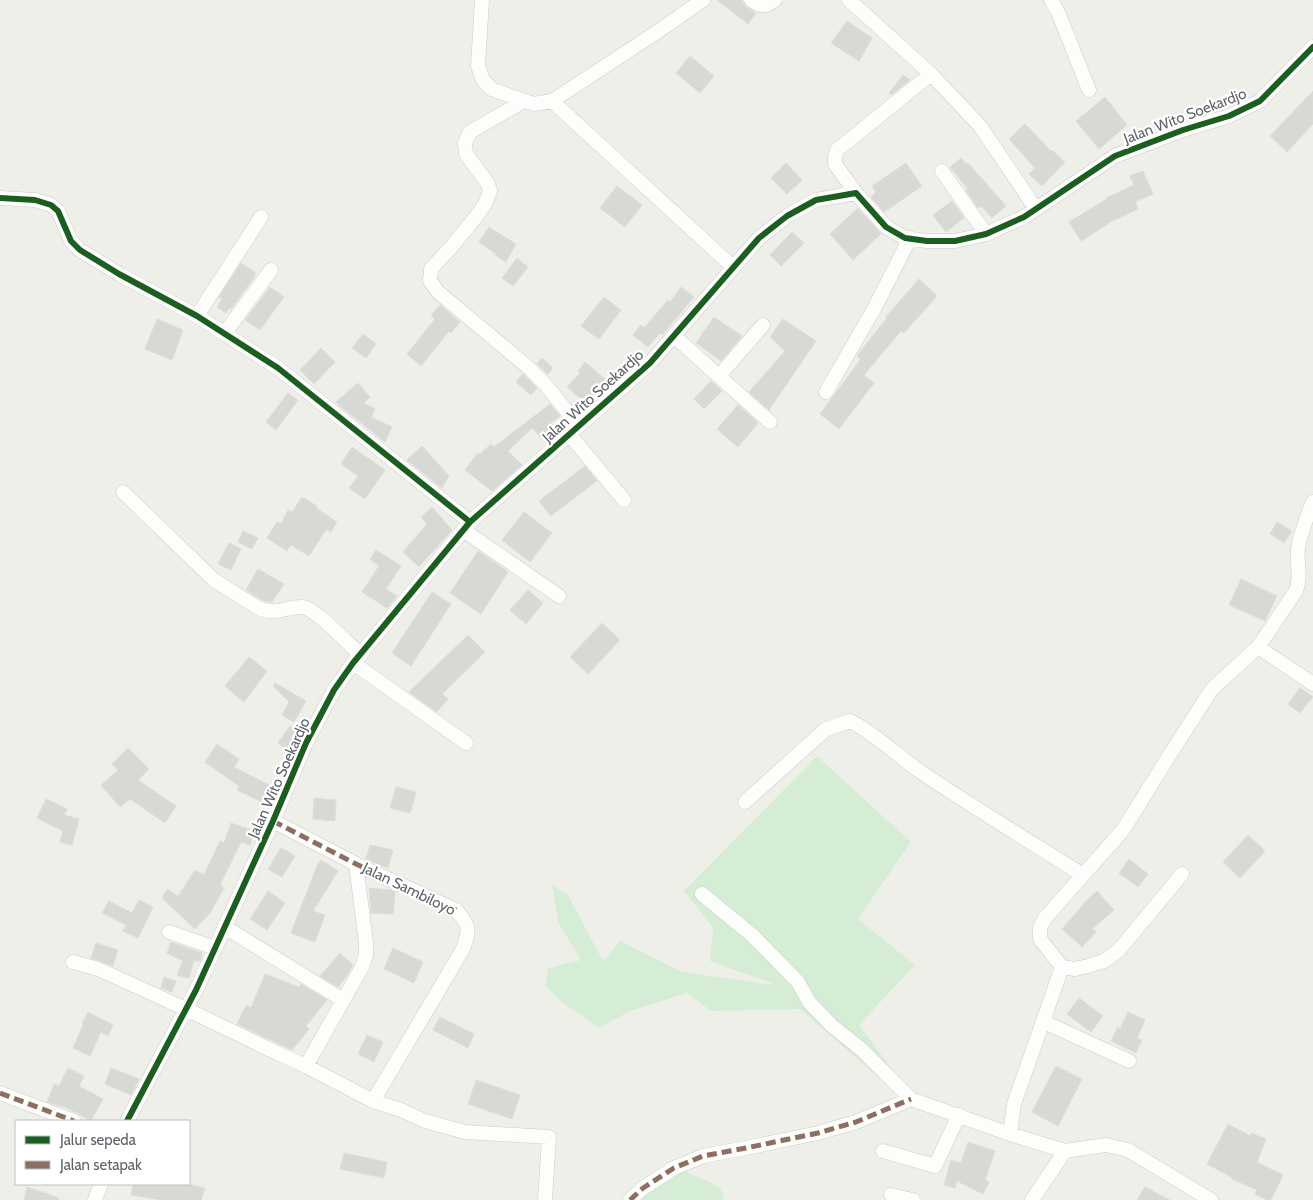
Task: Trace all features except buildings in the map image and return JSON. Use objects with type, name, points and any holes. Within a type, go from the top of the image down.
[{"type":"street","points":[[482,0],[478,66],[483,80],[491,89],[534,104],[552,101],[703,0]]},
{"type":"street","points":[[751,0],[766,6],[775,0]]},
{"type":"street","points":[[849,0],[931,74],[980,126],[1036,209]]},
{"type":"street","points":[[1051,0],[1058,12],[1089,90]]},
{"type":"street","name":"Jalan Wito Soekardjo","points":[[128,1120],[215,948],[306,743],[334,690],[357,659],[467,526],[650,363],[759,238],[787,216],[816,200],[856,193],[886,227],[905,238],[927,241],[955,241],[986,234],[1024,217],[1115,156],[1183,130],[1229,116],[1260,101],[1313,48]]},
{"type":"street","points":[[856,193],[835,164],[837,150],[931,74]]},
{"type":"street","points":[[524,101],[470,132],[466,143],[466,154],[488,184],[490,191],[485,204],[476,218],[431,268],[430,281],[438,292],[529,368],[544,383],[574,430],[624,500]]},
{"type":"street","points":[[552,101],[733,267]]},
{"type":"street","points":[[942,171],[986,234]]},
{"type":"street","points":[[0,198],[35,200],[51,205],[58,212],[71,241],[80,250],[119,274],[197,316],[278,368],[467,526],[559,596]]},
{"type":"street","points":[[197,316],[260,217]]},
{"type":"street","points":[[826,392],[874,309],[910,238]]},
{"type":"street","points":[[224,334],[272,270]]},
{"type":"street","points":[[719,376],[763,324]]},
{"type":"street","points":[[674,336],[770,422]]},
{"type":"street","points":[[123,492],[214,580],[268,612],[305,607],[315,613],[357,659],[466,743]]},
{"type":"street","points":[[1182,874],[1119,950],[1104,961],[1075,968],[1062,967],[1040,939],[1040,928],[1045,918],[1123,830],[1212,689],[1258,647],[1296,591],[1299,582],[1298,547],[1303,527],[1313,502]]},
{"type":"street","points":[[1258,647],[1313,684]]},
{"type":"street","points":[[745,802],[826,729],[850,721],[864,728],[916,769],[970,805],[1083,875]]},
{"type":"street","name":"Jalan Sambiloyo","points":[[273,821],[356,864],[456,910],[466,922],[468,935],[463,949],[373,1101]]},
{"type":"street","points":[[306,1066],[362,966],[366,955],[356,864]]},
{"type":"street","points":[[702,894],[753,936],[798,982],[809,1002],[832,1026],[861,1049],[911,1099],[1064,1151],[1106,1146],[1128,1150],[1211,1200]]},
{"type":"street","points":[[225,927],[343,1000]]},
{"type":"street","points":[[169,932],[215,948]]},
{"type":"street","points":[[73,962],[98,969],[186,1008],[306,1066],[373,1101],[401,1110],[425,1121],[465,1132],[549,1137],[545,1200]]},
{"type":"street","points":[[1010,1134],[1014,1104],[1062,967]]},
{"type":"street","points":[[1044,1022],[1129,1061]]},
{"type":"street","points":[[0,1093],[71,1120]]},
{"type":"street","points":[[630,1200],[643,1188],[674,1168],[703,1156],[818,1133],[856,1122],[911,1099]]},
{"type":"street","points":[[883,1151],[935,1166],[958,1115]]},
{"type":"street","points":[[1032,1200],[1064,1151]]},
{"type":"street","points":[[95,1200],[101,1185]]},
{"type":"street","points":[[891,1195],[913,1200]]},
{"type":"green space","points":[[817,756],[911,842],[858,919],[915,965],[859,1025],[904,1085],[888,1086],[800,1009],[711,1011],[687,993],[630,1011],[599,1028],[563,1003],[545,986],[548,968],[581,960],[559,924],[552,885],[568,895],[603,961],[620,941],[682,972],[772,985],[771,983],[710,961],[713,928],[684,891]]},
{"type":"green space","points":[[683,1170],[714,1184],[721,1190],[724,1200],[641,1200],[656,1187]]},
{"type":"marked path","points":[[273,821],[356,864],[456,910]]},
{"type":"marked path","points":[[0,1093],[71,1120]]},
{"type":"marked path","points":[[630,1200],[643,1188],[674,1168],[703,1156],[818,1133],[856,1122],[911,1099]]},
{"type":"cycle path","points":[[128,1120],[196,990],[273,821],[306,743],[334,690],[353,663],[470,522],[650,363],[759,238],[787,216],[816,200],[856,193],[886,227],[905,238],[927,241],[955,241],[986,234],[1024,217],[1115,156],[1183,130],[1229,116],[1260,101],[1313,47]]},
{"type":"cycle path","points":[[0,198],[35,200],[51,205],[58,211],[71,241],[80,250],[119,274],[197,316],[278,368],[470,522]]}]
